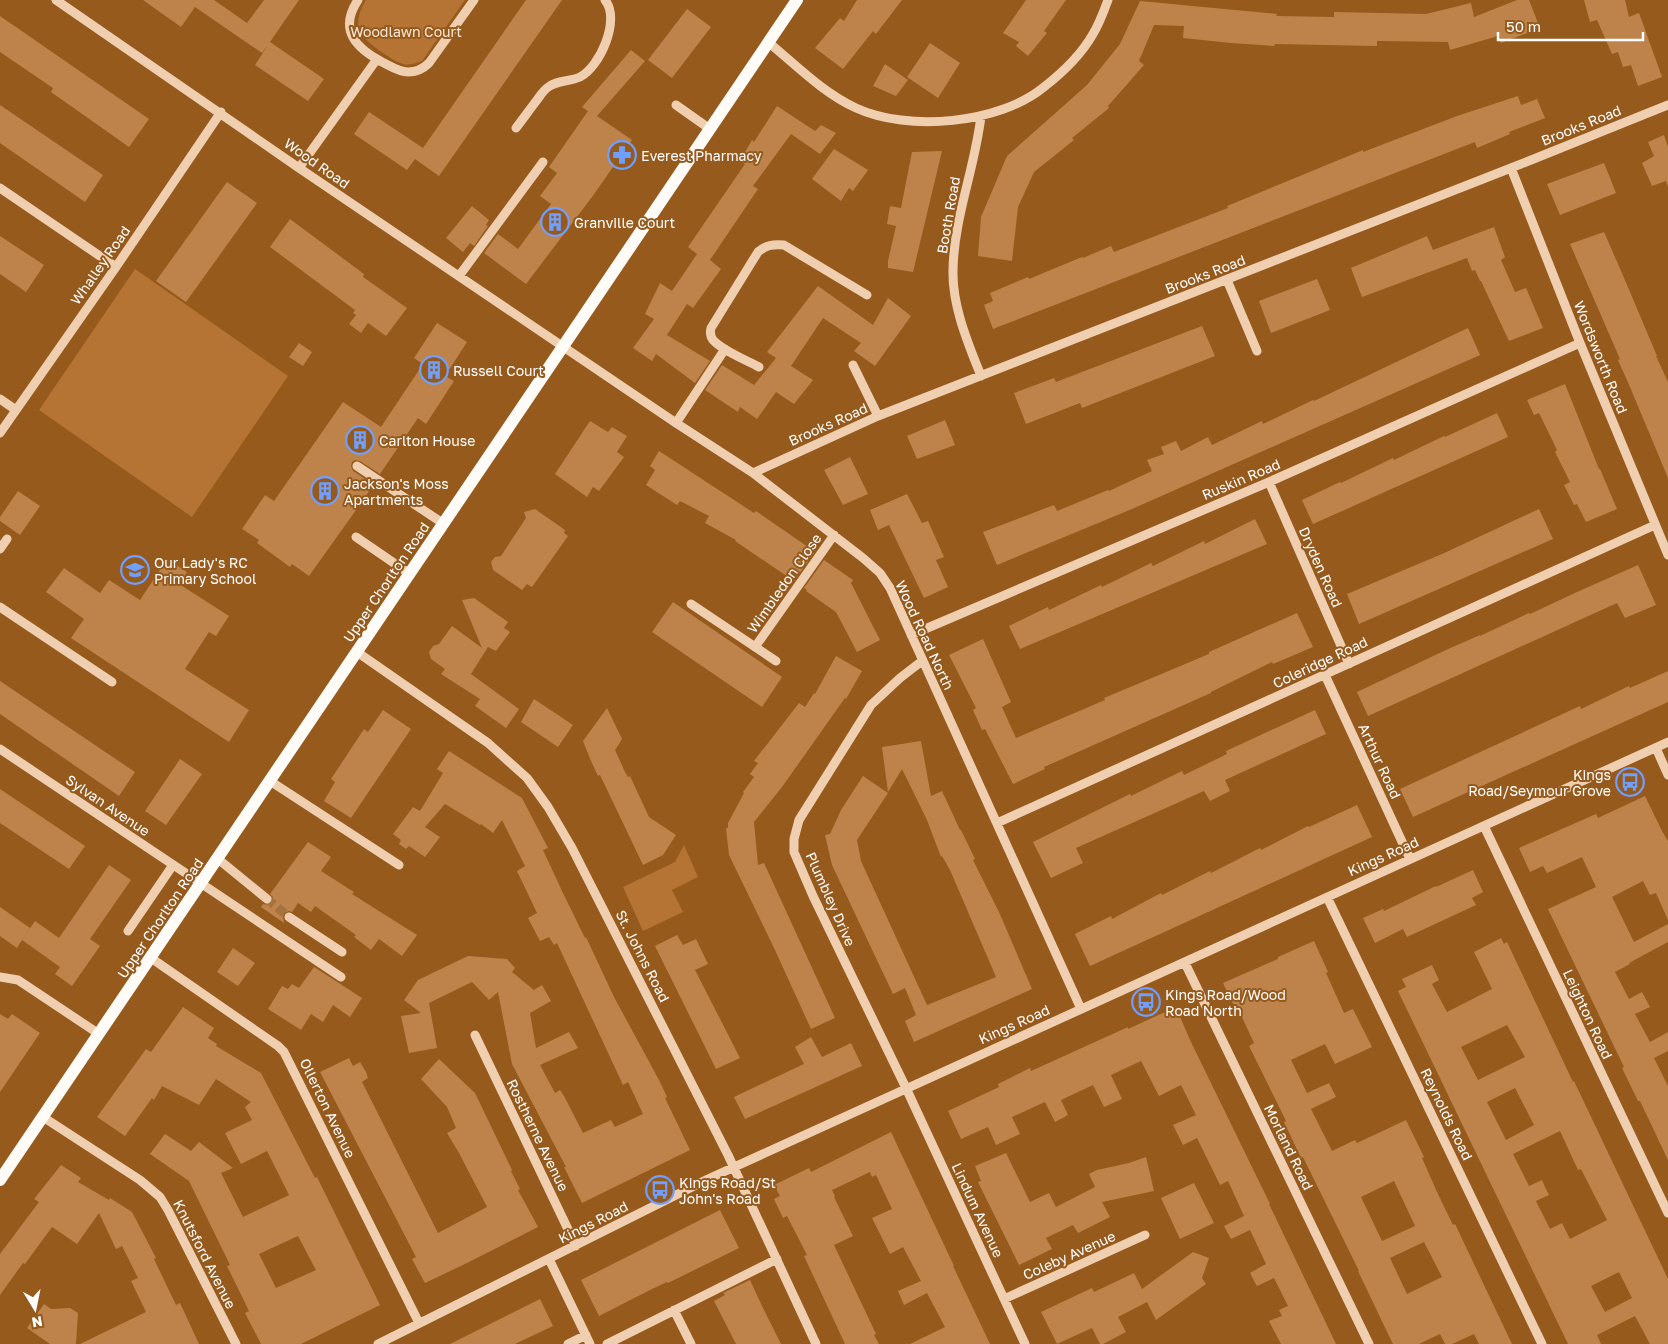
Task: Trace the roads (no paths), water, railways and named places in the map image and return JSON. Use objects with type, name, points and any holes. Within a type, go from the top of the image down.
[{"type":"main road","name":"Upper Chorlton Road","points":[[0,1180],[797,0]]},
{"type":"street","name":"Wood Road","points":[[56,0],[69,4],[299,168],[563,347]]},
{"type":"street","points":[[358,0],[350,13],[351,34],[362,50],[398,70],[407,72],[425,67],[429,63],[474,0]]},
{"type":"street","points":[[516,128],[547,88],[559,82],[580,77],[598,60],[608,38],[609,4],[605,0]]},
{"type":"street","points":[[768,42],[830,93],[857,108],[889,119],[918,123],[949,121],[981,116],[1012,106],[1043,88],[1074,60],[1092,36],[1108,0]]},
{"type":"street","points":[[299,168],[377,59]]},
{"type":"street","points":[[676,105],[710,129]]},
{"type":"street","name":"Brooks Road","points":[[753,473],[878,416],[1228,280],[1668,105]]},
{"type":"street","name":"Whalley Road","points":[[0,432],[116,268],[221,112]]},
{"type":"street","name":"Booth Road","points":[[981,116],[978,137],[956,228],[953,271],[956,297],[965,335],[981,376]]},
{"type":"street","points":[[459,276],[543,162]]},
{"type":"street","name":"Wordsworth Road","points":[[1511,168],[1580,343],[1668,556]]},
{"type":"street","points":[[0,188],[116,268]]},
{"type":"street","points":[[759,367],[712,339],[710,334],[711,328],[758,252],[765,246],[784,244],[867,295]]},
{"type":"street","points":[[1228,280],[1257,351]]},
{"type":"street","name":"Ruskin Road","points":[[911,635],[1269,482],[1580,343]]},
{"type":"street","name":"Wood Road North","points":[[563,347],[753,473],[864,558],[880,574],[890,588],[1081,1009]]},
{"type":"street","points":[[676,423],[726,348]]},
{"type":"street","points":[[853,365],[878,416]]},
{"type":"street","points":[[0,399],[16,410]]},
{"type":"street","points":[[357,466],[444,524]]},
{"type":"street","name":"Dryden Road","points":[[1269,482],[1349,664]]},
{"type":"street","name":"Coleridge Road","points":[[997,823],[1655,525]]},
{"type":"street","name":"Wimbledon Close","points":[[755,647],[834,535]]},
{"type":"street","points":[[356,537],[410,574]]},
{"type":"street","points":[[0,549],[7,539]]},
{"type":"street","name":"Wimbledon Close","points":[[691,604],[776,661]]},
{"type":"street","points":[[0,607],[112,682]]},
{"type":"street","name":"St. Johns Road","points":[[357,652],[488,743],[527,778],[548,807],[572,848],[734,1167],[816,1344]]},
{"type":"street","name":"Plumbley Drive","points":[[906,1088],[813,896],[794,852],[794,839],[799,820],[871,705],[922,661]]},
{"type":"street","name":"Arthur Road","points":[[1325,675],[1410,859]]},
{"type":"street","name":"Kings Road","points":[[378,1344],[734,1167],[1668,742]]},
{"type":"street","points":[[1656,748],[1668,775]]},
{"type":"street","name":"Sylvan Avenue","points":[[0,750],[341,977]]},
{"type":"street","points":[[270,782],[400,865]]},
{"type":"street","name":"Leighton Road","points":[[1484,826],[1668,1213]]},
{"type":"street","points":[[218,859],[267,899]]},
{"type":"street","points":[[128,931],[173,865]]},
{"type":"street","name":"Reynolds Road","points":[[1327,897],[1542,1344]]},
{"type":"street","points":[[289,917],[342,952]]},
{"type":"street","name":"Ollerton Avenue","points":[[151,958],[284,1052],[419,1323]]},
{"type":"street","name":"Morland Road","points":[[1185,963],[1368,1344]]},
{"type":"street","points":[[0,977],[18,980],[99,1034]]},
{"type":"street","name":"Rostherne Avenue","points":[[475,1035],[576,1246]]},
{"type":"street","name":"Lindum Avenue","points":[[906,1088],[1025,1344]]},
{"type":"street","name":"Knutsford Avenue","points":[[43,1117],[140,1180],[160,1197],[236,1344]]},
{"type":"street","name":"Coleby Avenue","points":[[1004,1299],[1145,1235]]},
{"type":"street","points":[[549,1259],[588,1340],[568,1344]]},
{"type":"street","points":[[607,1344],[777,1259]]},
{"type":"street","points":[[674,1310],[691,1344]]},
{"type":"tunnel","points":[[267,899],[289,917]]},
{"type":"place","name":"Everest Pharmacy","points":[[622,155]]},
{"type":"place","name":"Granville Court","points":[[555,222]]},
{"type":"place","name":"Russell Court","points":[[434,370]]},
{"type":"place","name":"Carlton House","points":[[360,440]]},
{"type":"place","name":"Jackson's Moss Apartments","points":[[325,491]]},
{"type":"place","name":"Our Lady's RC Primary School","points":[[135,570]]},
{"type":"place","name":"Kings Road/Seymour Grove","points":[[1630,782]]},
{"type":"place","name":"Kings Road/Wood Road North","points":[[1146,1002]]},
{"type":"place","name":"Kings Road/St John's Road","points":[[660,1190]]},
{"type":"park label","name":"Woodlawn Court","points":[[406,31]]}]
